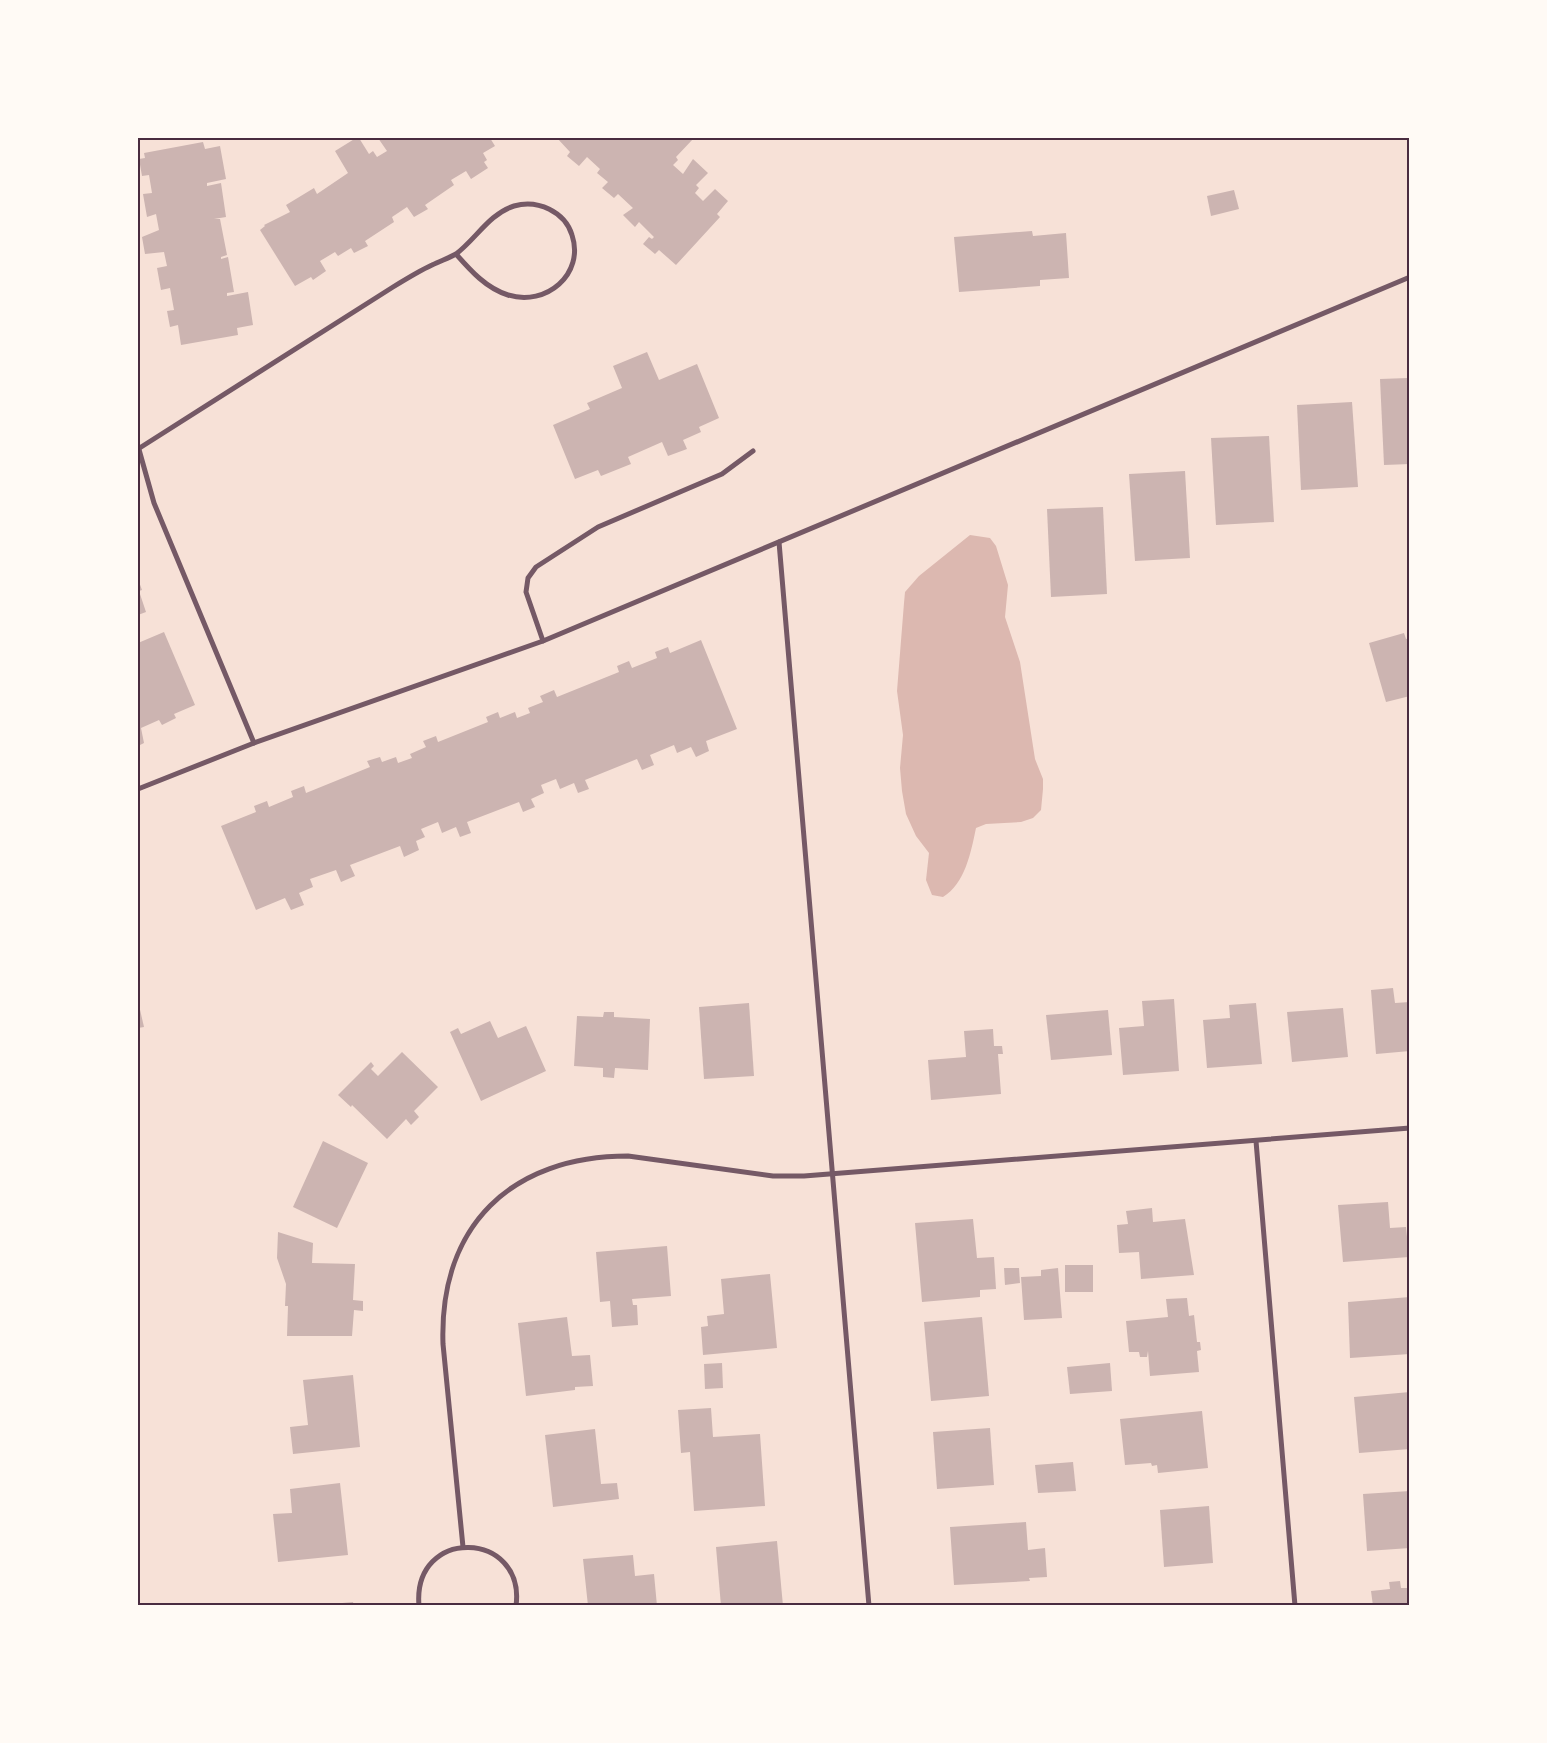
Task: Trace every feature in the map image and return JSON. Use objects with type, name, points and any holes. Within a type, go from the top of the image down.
[{"type":"street","points":[[254,743],[154,503],[138,448],[405,280],[456,254],[500,214],[514,206],[530,204],[546,207],[560,216],[570,228],[575,244],[575,260],[569,275],[558,287],[543,295],[527,297],[510,296],[492,288],[477,277],[456,254]]},
{"type":"street","points":[[138,789],[254,743],[543,641],[1410,277]]},
{"type":"street","points":[[543,641],[526,592],[528,578],[536,567],[598,527],[722,474],[753,450]]},
{"type":"street","points":[[779,542],[869,1606]]},
{"type":"street","points":[[463,1546],[442,1315],[446,1284],[455,1258],[469,1232],[486,1210],[506,1191],[552,1166],[604,1156],[628,1156],[773,1176],[833,1174],[1410,1128]]},
{"type":"street","points":[[1256,1141],[1295,1606]]},
{"type":"street","points":[[419,1606],[419,1588],[424,1573],[440,1555],[463,1546],[479,1547],[494,1554],[507,1564],[514,1579],[518,1595],[516,1606]]},
{"type":"shaded area","points":[[970,535],[990,538],[996,546],[1008,585],[1005,617],[1020,662],[1035,759],[1043,779],[1043,789],[1041,810],[1033,818],[1021,822],[986,824],[976,828],[962,876],[951,891],[943,897],[932,895],[926,880],[929,853],[916,836],[906,814],[900,768],[903,735],[897,691],[905,592],[919,576]]},
{"type":"building","points":[[359,138],[369,154],[373,151],[377,157],[387,151],[378,138],[490,138],[495,146],[483,153],[487,160],[484,162],[488,168],[471,179],[466,171],[451,180],[454,185],[425,205],[428,209],[414,217],[407,207],[392,217],[394,222],[365,241],[368,246],[354,253],[351,248],[338,256],[335,252],[320,261],[326,271],[313,280],[311,277],[295,286],[260,230],[264,225],[290,212],[286,205],[314,188],[317,194],[348,173],[335,151]]},
{"type":"building","points":[[557,138],[691,138],[693,139],[676,157],[678,160],[673,165],[683,174],[693,159],[708,173],[696,185],[699,188],[695,193],[703,201],[715,189],[728,201],[717,214],[720,217],[676,265],[659,250],[655,254],[643,244],[649,237],[652,239],[654,237],[639,222],[635,227],[623,215],[633,208],[618,194],[614,198],[602,188],[608,182],[597,173],[600,169],[587,157],[579,166],[567,156],[570,152]]},
{"type":"building","points":[[203,142],[205,149],[220,146],[226,179],[207,183],[207,186],[221,183],[226,217],[214,219],[220,219],[227,255],[221,257],[221,259],[228,257],[234,292],[227,293],[227,296],[248,292],[253,325],[237,328],[238,335],[181,345],[178,325],[170,327],[167,311],[174,310],[170,288],[161,290],[157,268],[167,266],[164,252],[145,254],[142,237],[159,230],[156,214],[147,217],[143,194],[152,193],[149,175],[142,176],[139,159],[145,158],[144,153]]},
{"type":"building","points":[[1234,190],[1239,209],[1211,216],[1207,196]]},
{"type":"building","points":[[1032,231],[1033,236],[1066,233],[1069,278],[1040,280],[1040,286],[959,292],[954,237]]},
{"type":"building","points":[[647,352],[659,380],[697,364],[719,418],[699,427],[701,432],[683,440],[687,449],[668,456],[662,442],[628,457],[631,464],[601,476],[598,470],[575,479],[553,425],[590,409],[587,403],[622,388],[613,366]]},
{"type":"building","points":[[1408,378],[1410,464],[1384,465],[1380,379]]},
{"type":"building","points":[[1352,402],[1358,487],[1301,490],[1297,405]]},
{"type":"building","points":[[1269,436],[1274,522],[1216,525],[1211,438]]},
{"type":"building","points":[[1185,471],[1190,558],[1135,561],[1129,474]]},
{"type":"building","points":[[1103,507],[1107,594],[1051,597],[1047,509]]},
{"type":"building","points":[[138,579],[142,590],[139,591],[146,612],[138,615]]},
{"type":"building","points":[[164,632],[195,705],[174,714],[176,718],[162,725],[159,720],[141,728],[144,743],[138,746],[138,643]]},
{"type":"building","points":[[1404,633],[1406,639],[1410,638],[1410,696],[1386,702],[1369,643]]},
{"type":"building","points":[[701,640],[737,729],[706,741],[709,751],[696,757],[691,747],[677,753],[674,745],[650,755],[654,765],[642,770],[637,759],[585,780],[589,789],[578,793],[574,783],[560,789],[556,779],[541,785],[544,793],[531,799],[535,807],[523,812],[519,802],[467,822],[471,833],[460,837],[456,827],[442,833],[438,822],[421,829],[425,837],[416,841],[419,850],[404,857],[400,846],[350,865],[355,876],[341,882],[336,870],[310,879],[313,887],[299,893],[304,905],[291,910],[285,898],[256,910],[221,826],[256,812],[254,806],[267,801],[269,807],[293,797],[291,791],[304,786],[306,793],[370,767],[367,761],[380,757],[382,762],[396,757],[398,763],[412,758],[410,754],[426,747],[423,741],[436,736],[438,742],[488,722],[486,717],[498,712],[500,718],[515,712],[517,718],[530,713],[528,708],[543,702],[540,696],[554,690],[557,697],[619,672],[617,666],[629,661],[632,668],[657,658],[655,652],[668,647],[670,653]]},
{"type":"building","points":[[1393,988],[1395,1003],[1410,1002],[1410,1051],[1376,1054],[1371,990]]},
{"type":"building","points":[[1174,999],[1179,1071],[1123,1075],[1119,1028],[1144,1026],[1142,1001]]},
{"type":"building","points":[[138,1001],[144,1027],[138,1028]]},
{"type":"building","points":[[749,1003],[754,1076],[704,1079],[699,1007]]},
{"type":"building","points":[[1256,1003],[1262,1064],[1207,1068],[1203,1020],[1230,1018],[1229,1005]]},
{"type":"building","points":[[1343,1008],[1348,1057],[1292,1062],[1287,1012]]},
{"type":"building","points":[[1108,1010],[1112,1055],[1051,1060],[1046,1015]]},
{"type":"building","points":[[604,1012],[614,1012],[614,1017],[650,1019],[648,1070],[615,1068],[614,1078],[603,1077],[603,1068],[574,1066],[577,1016],[603,1017]]},
{"type":"building","points":[[490,1021],[498,1038],[526,1026],[546,1071],[481,1101],[450,1032],[458,1028],[461,1034]]},
{"type":"building","points":[[993,1029],[994,1046],[1002,1046],[1003,1054],[998,1054],[1001,1094],[931,1100],[928,1060],[966,1057],[964,1031]]},
{"type":"building","points":[[402,1052],[438,1087],[414,1111],[419,1117],[411,1125],[406,1119],[387,1139],[352,1105],[351,1107],[338,1095],[371,1062],[374,1066],[371,1069],[378,1076]]},
{"type":"building","points":[[323,1141],[368,1163],[337,1228],[293,1207]]},
{"type":"building","points":[[1388,1202],[1390,1228],[1406,1227],[1409,1257],[1343,1262],[1338,1205]]},
{"type":"building","points":[[1152,1208],[1153,1222],[1185,1219],[1194,1275],[1141,1279],[1139,1252],[1119,1253],[1117,1225],[1128,1224],[1126,1211]]},
{"type":"building","points":[[973,1219],[977,1258],[994,1257],[996,1289],[980,1290],[980,1297],[922,1302],[915,1223]]},
{"type":"building","points":[[278,1232],[313,1243],[312,1263],[355,1264],[353,1300],[363,1301],[363,1311],[354,1310],[352,1336],[287,1336],[288,1306],[285,1306],[286,1284],[277,1258]]},
{"type":"building","points":[[667,1246],[671,1296],[632,1299],[633,1305],[637,1305],[638,1325],[612,1327],[610,1301],[600,1302],[596,1252]]},
{"type":"building","points":[[1065,1265],[1093,1265],[1093,1292],[1065,1292]]},
{"type":"building","points":[[1004,1268],[1019,1268],[1020,1283],[1005,1285]]},
{"type":"building","points":[[1058,1268],[1062,1318],[1024,1320],[1021,1277],[1041,1276],[1041,1270]]},
{"type":"building","points":[[770,1274],[777,1348],[703,1355],[701,1327],[708,1326],[707,1316],[724,1314],[721,1279]]},
{"type":"building","points":[[1410,1297],[1410,1354],[1350,1358],[1348,1302]]},
{"type":"building","points":[[1187,1298],[1189,1316],[1194,1315],[1197,1342],[1200,1342],[1201,1350],[1197,1351],[1199,1372],[1150,1376],[1148,1351],[1147,1357],[1140,1357],[1139,1352],[1129,1352],[1126,1321],[1168,1317],[1166,1299]]},
{"type":"building","points":[[567,1317],[572,1356],[590,1355],[593,1386],[575,1387],[575,1390],[526,1396],[518,1323]]},
{"type":"building","points":[[982,1317],[989,1396],[931,1401],[924,1322]]},
{"type":"building","points":[[722,1363],[723,1388],[705,1389],[704,1364]]},
{"type":"building","points":[[1110,1363],[1112,1391],[1070,1394],[1067,1367]]},
{"type":"building","points":[[353,1375],[360,1447],[293,1454],[290,1427],[308,1425],[303,1380]]},
{"type":"building","points":[[1410,1392],[1410,1449],[1359,1453],[1354,1397]]},
{"type":"building","points":[[711,1408],[713,1437],[760,1434],[765,1506],[694,1511],[690,1452],[681,1453],[678,1410]]},
{"type":"building","points":[[1202,1411],[1208,1468],[1158,1473],[1157,1465],[1152,1466],[1151,1463],[1125,1465],[1120,1419]]},
{"type":"building","points":[[990,1428],[994,1485],[937,1489],[933,1432]]},
{"type":"building","points":[[595,1429],[601,1484],[617,1483],[619,1499],[553,1507],[545,1435]]},
{"type":"building","points":[[1073,1462],[1076,1491],[1038,1493],[1035,1465]]},
{"type":"building","points":[[340,1483],[348,1555],[278,1562],[273,1514],[292,1513],[290,1489]]},
{"type":"building","points":[[1410,1491],[1410,1548],[1367,1551],[1363,1494]]},
{"type":"building","points":[[1209,1506],[1213,1563],[1164,1567],[1160,1510]]},
{"type":"building","points":[[1026,1522],[1028,1550],[1045,1548],[1047,1577],[1029,1578],[1030,1581],[954,1585],[950,1527]]},
{"type":"building","points":[[777,1541],[783,1606],[721,1606],[716,1547]]},
{"type":"building","points":[[633,1555],[635,1576],[654,1574],[657,1606],[588,1606],[583,1559]]},
{"type":"building","points":[[1400,1581],[1401,1588],[1410,1588],[1410,1606],[1373,1606],[1371,1591],[1390,1589],[1389,1582]]},
{"type":"building","points":[[353,1602],[354,1606],[331,1606],[331,1604]]}]
